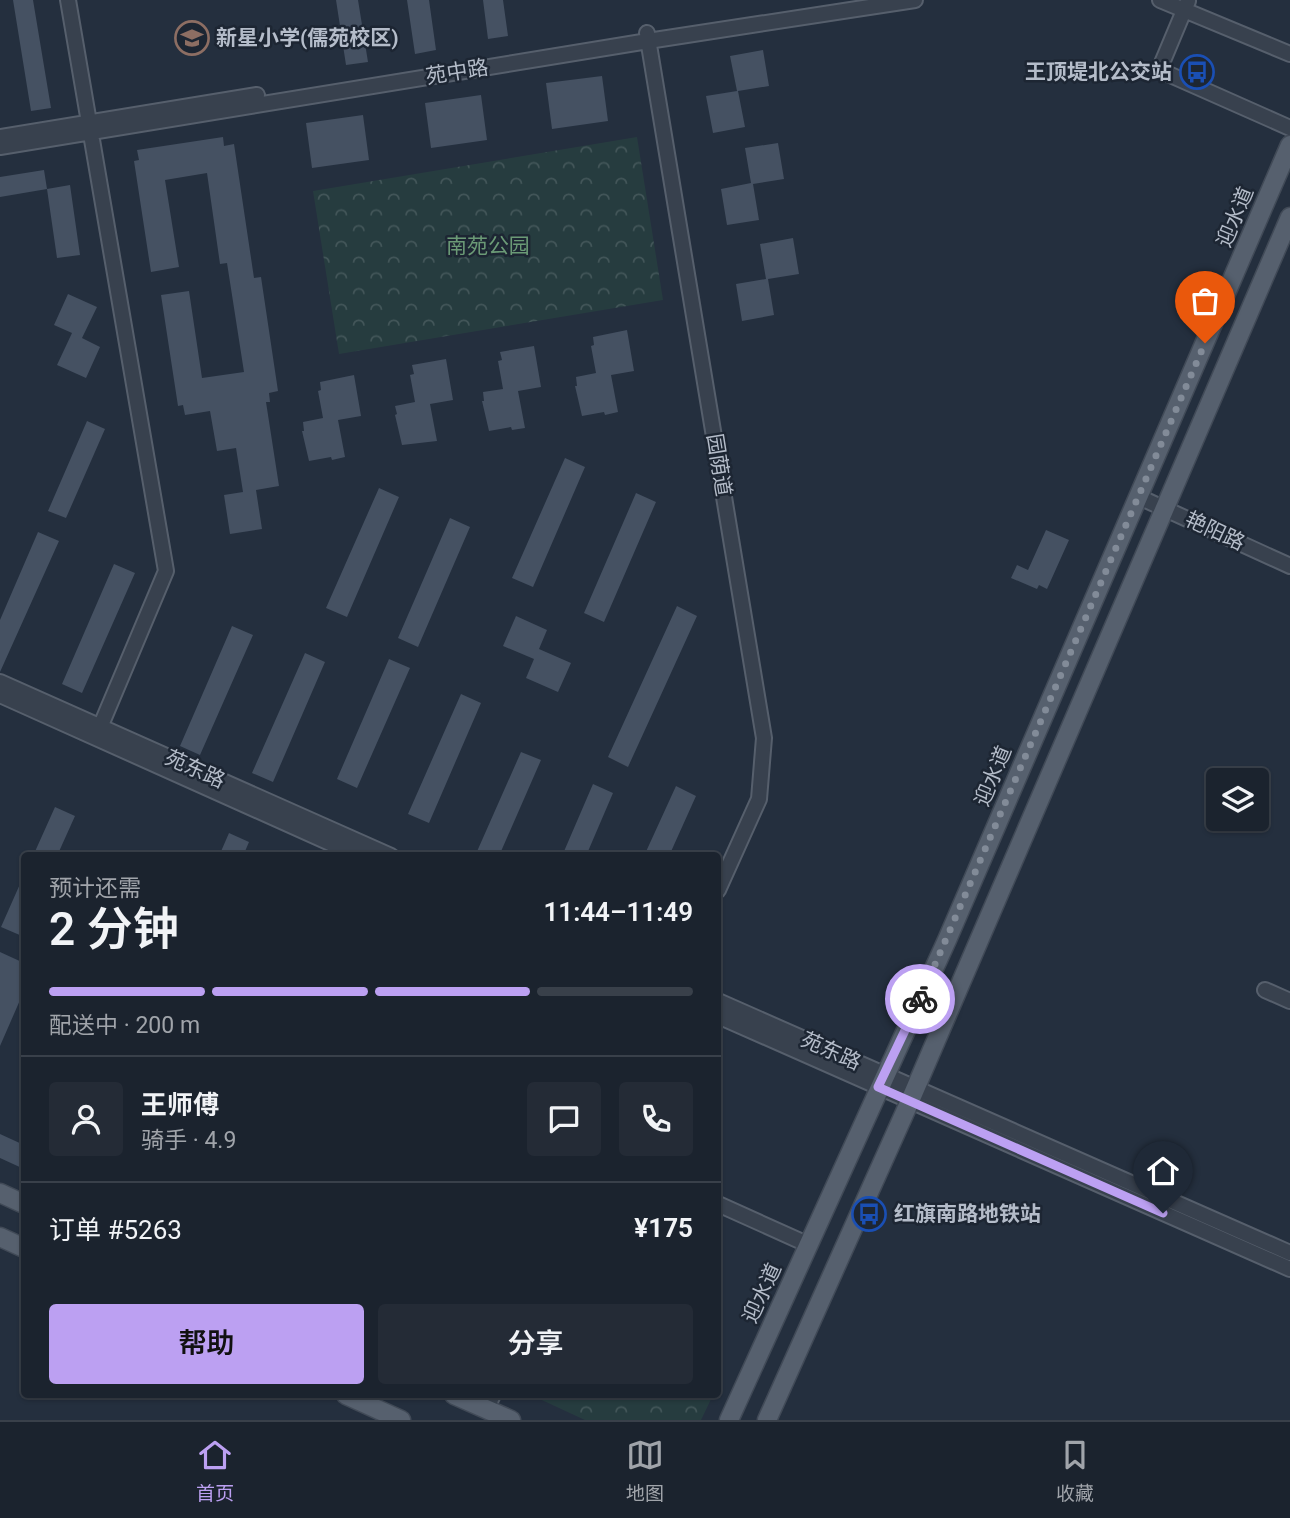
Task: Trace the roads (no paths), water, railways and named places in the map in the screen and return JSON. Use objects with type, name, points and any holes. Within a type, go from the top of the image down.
[{"type":"main road","name":"迎水道","points":[[729,1420],[953,927],[1290,145]]},
{"type":"main road","points":[[768,1420],[912,1094],[1290,217]]},
{"type":"main road","points":[[0,1193],[21,1203]]},
{"type":"main road","points":[[0,1237],[21,1247]]},
{"type":"main road","points":[[353,1398],[401,1420]]},
{"type":"main road","points":[[469,1398],[489,1402],[511,1420]]},
{"type":"street","points":[[68,0],[166,570],[98,732]]},
{"type":"street","name":"苑中路","points":[[0,147],[89,128],[867,0]]},
{"type":"street","name":"苑中路","points":[[648,37],[915,0]]},
{"type":"street","points":[[1160,0],[1186,4],[1290,45]]},
{"type":"street","points":[[1186,4],[1290,54]]},
{"type":"street","points":[[1186,4],[1162,63],[1166,73],[1290,128]]},
{"type":"street","name":"园荫道","points":[[648,37],[764,738],[759,799],[721,883]]},
{"type":"street","name":"苑中路","points":[[0,137],[89,128]]},
{"type":"street","name":"艳阳路","points":[[1139,497],[1290,566]]},
{"type":"street","name":"苑东路","points":[[0,682],[98,732],[351,852]]},
{"type":"street","name":"苑东路","points":[[0,695],[98,732],[382,852]]},
{"type":"street","points":[[1265,989],[1290,1001]]},
{"type":"street","name":"苑东路","points":[[721,1002],[881,1081]]},
{"type":"street","name":"苑东路","points":[[721,1017],[881,1081],[1290,1253]]},
{"type":"street","name":"苑东路","points":[[912,1094],[1290,1269]]},
{"type":"street","points":[[721,1205],[809,1245]]},
{"type":"place","name":"新星小学(儒苑校区)","points":[[192,38]]},
{"type":"place","name":"王顶堤北公交站","points":[[1197,72]]},
{"type":"place","name":"红旗南路地铁站","points":[[869,1214]]},
{"type":"park label","name":"南苑公园","points":[[488,246]]}]
